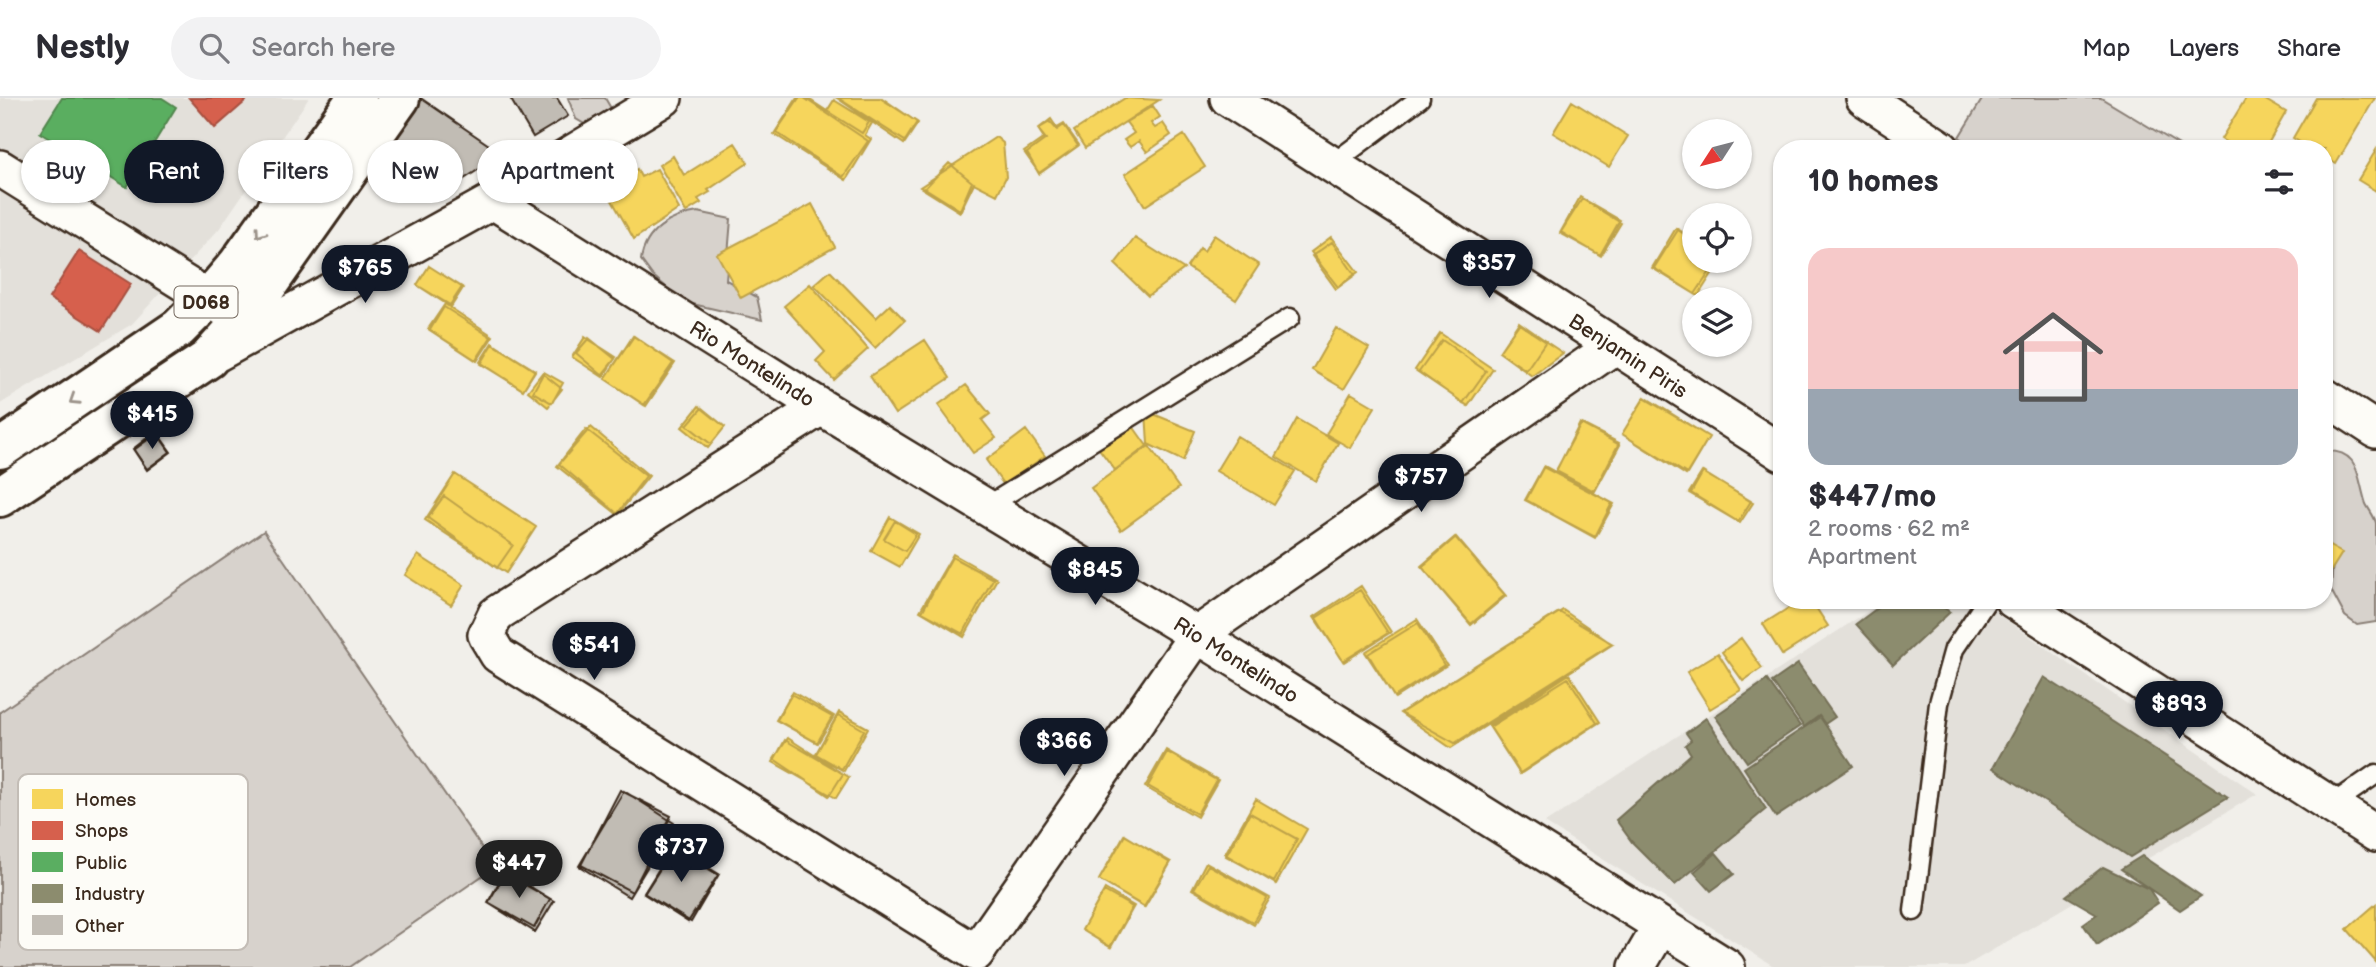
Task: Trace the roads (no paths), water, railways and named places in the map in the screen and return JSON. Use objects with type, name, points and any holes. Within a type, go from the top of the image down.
[{"type":"main road","name":"D068","points":[[0,449],[179,328],[238,264],[356,98]]},
{"type":"main road","name":"D068","points":[[0,497],[208,359],[243,320],[400,98]]},
{"type":"street","points":[[594,140],[664,98]]},
{"type":"street","name":"Benjamin Piris","points":[[1228,98],[1773,447]]},
{"type":"street","points":[[1864,98],[1928,140]]},
{"type":"street","points":[[0,168],[243,320]]},
{"type":"street","points":[[208,359],[489,203]]},
{"type":"street","name":"Rio Montelindo","points":[[496,203],[821,407],[1197,635],[1727,967]]},
{"type":"street","points":[[821,407],[496,614],[486,635],[498,655],[971,960],[1197,635],[1613,347]]},
{"type":"street","points":[[2333,402],[2376,430]]},
{"type":"street","points":[[2027,609],[2376,834]]},
{"type":"street","points":[[1637,967],[1661,926]]},
{"type":"lane","points":[[1331,165],[1420,98]]},
{"type":"lane","points":[[986,507],[1290,318]]},
{"type":"lane","points":[[1914,911],[1939,704],[1954,649],[1981,609]]},
{"type":"lane","points":[[2331,805],[2376,774]]}]
